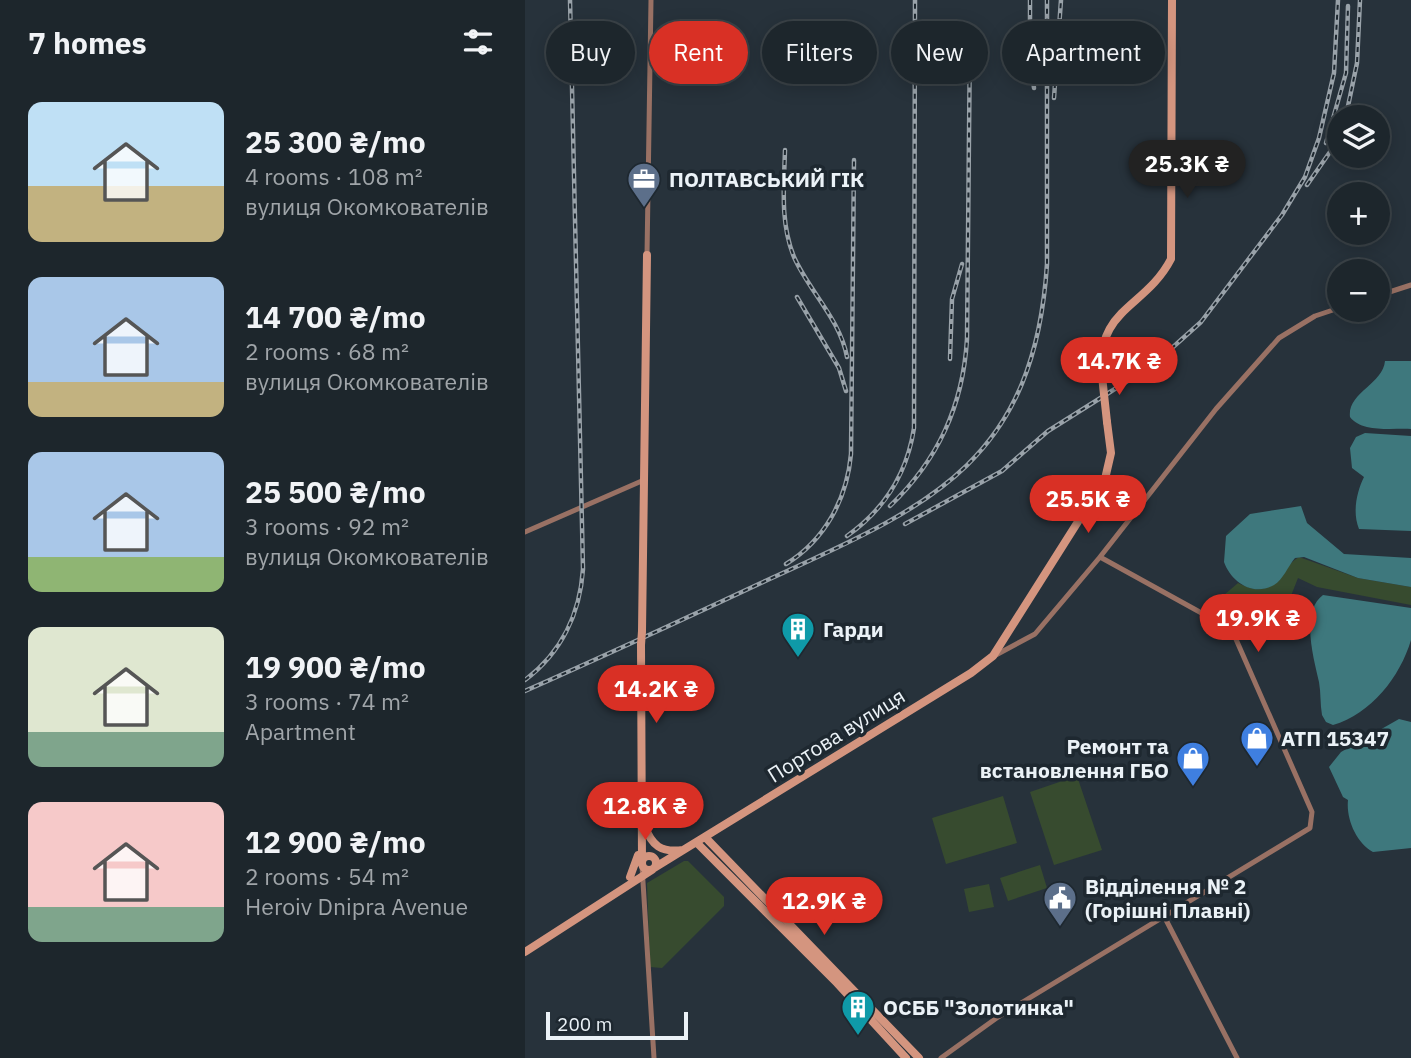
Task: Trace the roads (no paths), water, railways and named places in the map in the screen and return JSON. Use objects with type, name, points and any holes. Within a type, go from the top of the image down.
[{"type":"street","points":[[651,0],[642,805],[648,865],[643,890],[654,1058]]},
{"type":"street","name":"Портова вулиця","points":[[993,656],[1105,479],[1111,453],[1101,354],[1107,332],[1165,272],[1171,259],[1172,0]]},
{"type":"street","points":[[1390,292],[1411,285]]},
{"type":"street","name":"Портова вулиця","points":[[694,846],[993,656],[1035,634],[1100,557],[1216,409],[1279,338],[1315,316],[1327,312]]},
{"type":"street","points":[[525,532],[644,480]]},
{"type":"street","points":[[941,1058],[998,1017],[1310,828],[1312,812],[1235,637],[1216,621],[1100,557]]},
{"type":"street","points":[[643,825],[658,847],[668,852],[694,846]]},
{"type":"street","points":[[630,877],[637,861],[643,825]]},
{"type":"street","points":[[706,838],[919,1058]]},
{"type":"street","points":[[610,897],[630,877],[648,865],[694,846]]},
{"type":"street","points":[[694,846],[837,983],[906,1058]]},
{"type":"street","points":[[525,951],[627,886],[648,865]]},
{"type":"street","points":[[627,886],[643,890]]},
{"type":"street","points":[[1164,916],[1237,1058]]},
{"type":"water","points":[[1385,361],[1411,361],[1411,429],[1370,428],[1350,417],[1354,401],[1378,376]]},
{"type":"water","points":[[1365,433],[1411,436],[1411,531],[1359,529],[1356,502],[1364,477],[1352,468],[1350,448],[1356,437]]},
{"type":"water","points":[[1301,506],[1307,523],[1344,554],[1411,558],[1411,587],[1358,578],[1304,557],[1295,558],[1280,580],[1266,588],[1251,588],[1237,581],[1224,562],[1226,536],[1250,514]]},
{"type":"water","points":[[1323,595],[1411,608],[1411,640],[1392,680],[1360,712],[1333,725],[1326,722],[1322,715],[1310,624],[1316,603]]},
{"type":"water","points":[[1399,719],[1411,722],[1411,848],[1373,852],[1353,829],[1348,800],[1343,797],[1329,767],[1341,752]]},
{"type":"railway","points":[[525,680],[549,658],[566,631],[578,602],[583,569],[570,0]]},
{"type":"railway","points":[[847,536],[873,514],[892,489],[906,460],[914,428],[915,0]]},
{"type":"railway","points":[[1030,0],[1030,56],[1034,88]]},
{"type":"railway","points":[[525,691],[873,530],[920,503],[960,471],[994,434],[1020,389],[1038,333],[1047,264],[1047,0]]},
{"type":"railway","points":[[1054,98],[1061,0]]},
{"type":"railway","points":[[905,524],[1002,471],[1048,431],[1153,365],[1201,322],[1282,215],[1305,177],[1319,138],[1334,73],[1338,0]]},
{"type":"railway","points":[[1348,105],[1357,63],[1360,0]]},
{"type":"railway","points":[[1326,143],[1346,73],[1348,6]]},
{"type":"railway","points":[[890,506],[922,470],[934,451],[954,409],[965,364],[970,84]]},
{"type":"railway","points":[[785,150],[784,204],[790,244],[800,270],[838,330],[847,357]]},
{"type":"railway","points":[[1307,185],[1327,156]]},
{"type":"railway","points":[[786,564],[823,531],[839,502],[849,471],[854,160]]},
{"type":"railway","points":[[950,359],[952,299],[962,264]]},
{"type":"railway","points":[[797,297],[839,368],[846,391]]},
{"type":"place","name":"ПОЛТАВСЬКИЙ ГІК","points":[[644,209]]},
{"type":"place","name":"Гарди","points":[[798,659]]},
{"type":"place","name":"АТП 15347","points":[[1257,768]]},
{"type":"place","name":"Ремонт та встановлення ГБО","points":[[1193,788]]},
{"type":"place","name":"Відділення № 2 (Горішні Плавні)","points":[[1060,928]]},
{"type":"place","name":"ОСББ \"Золотинка\"","points":[[858,1037]]}]
